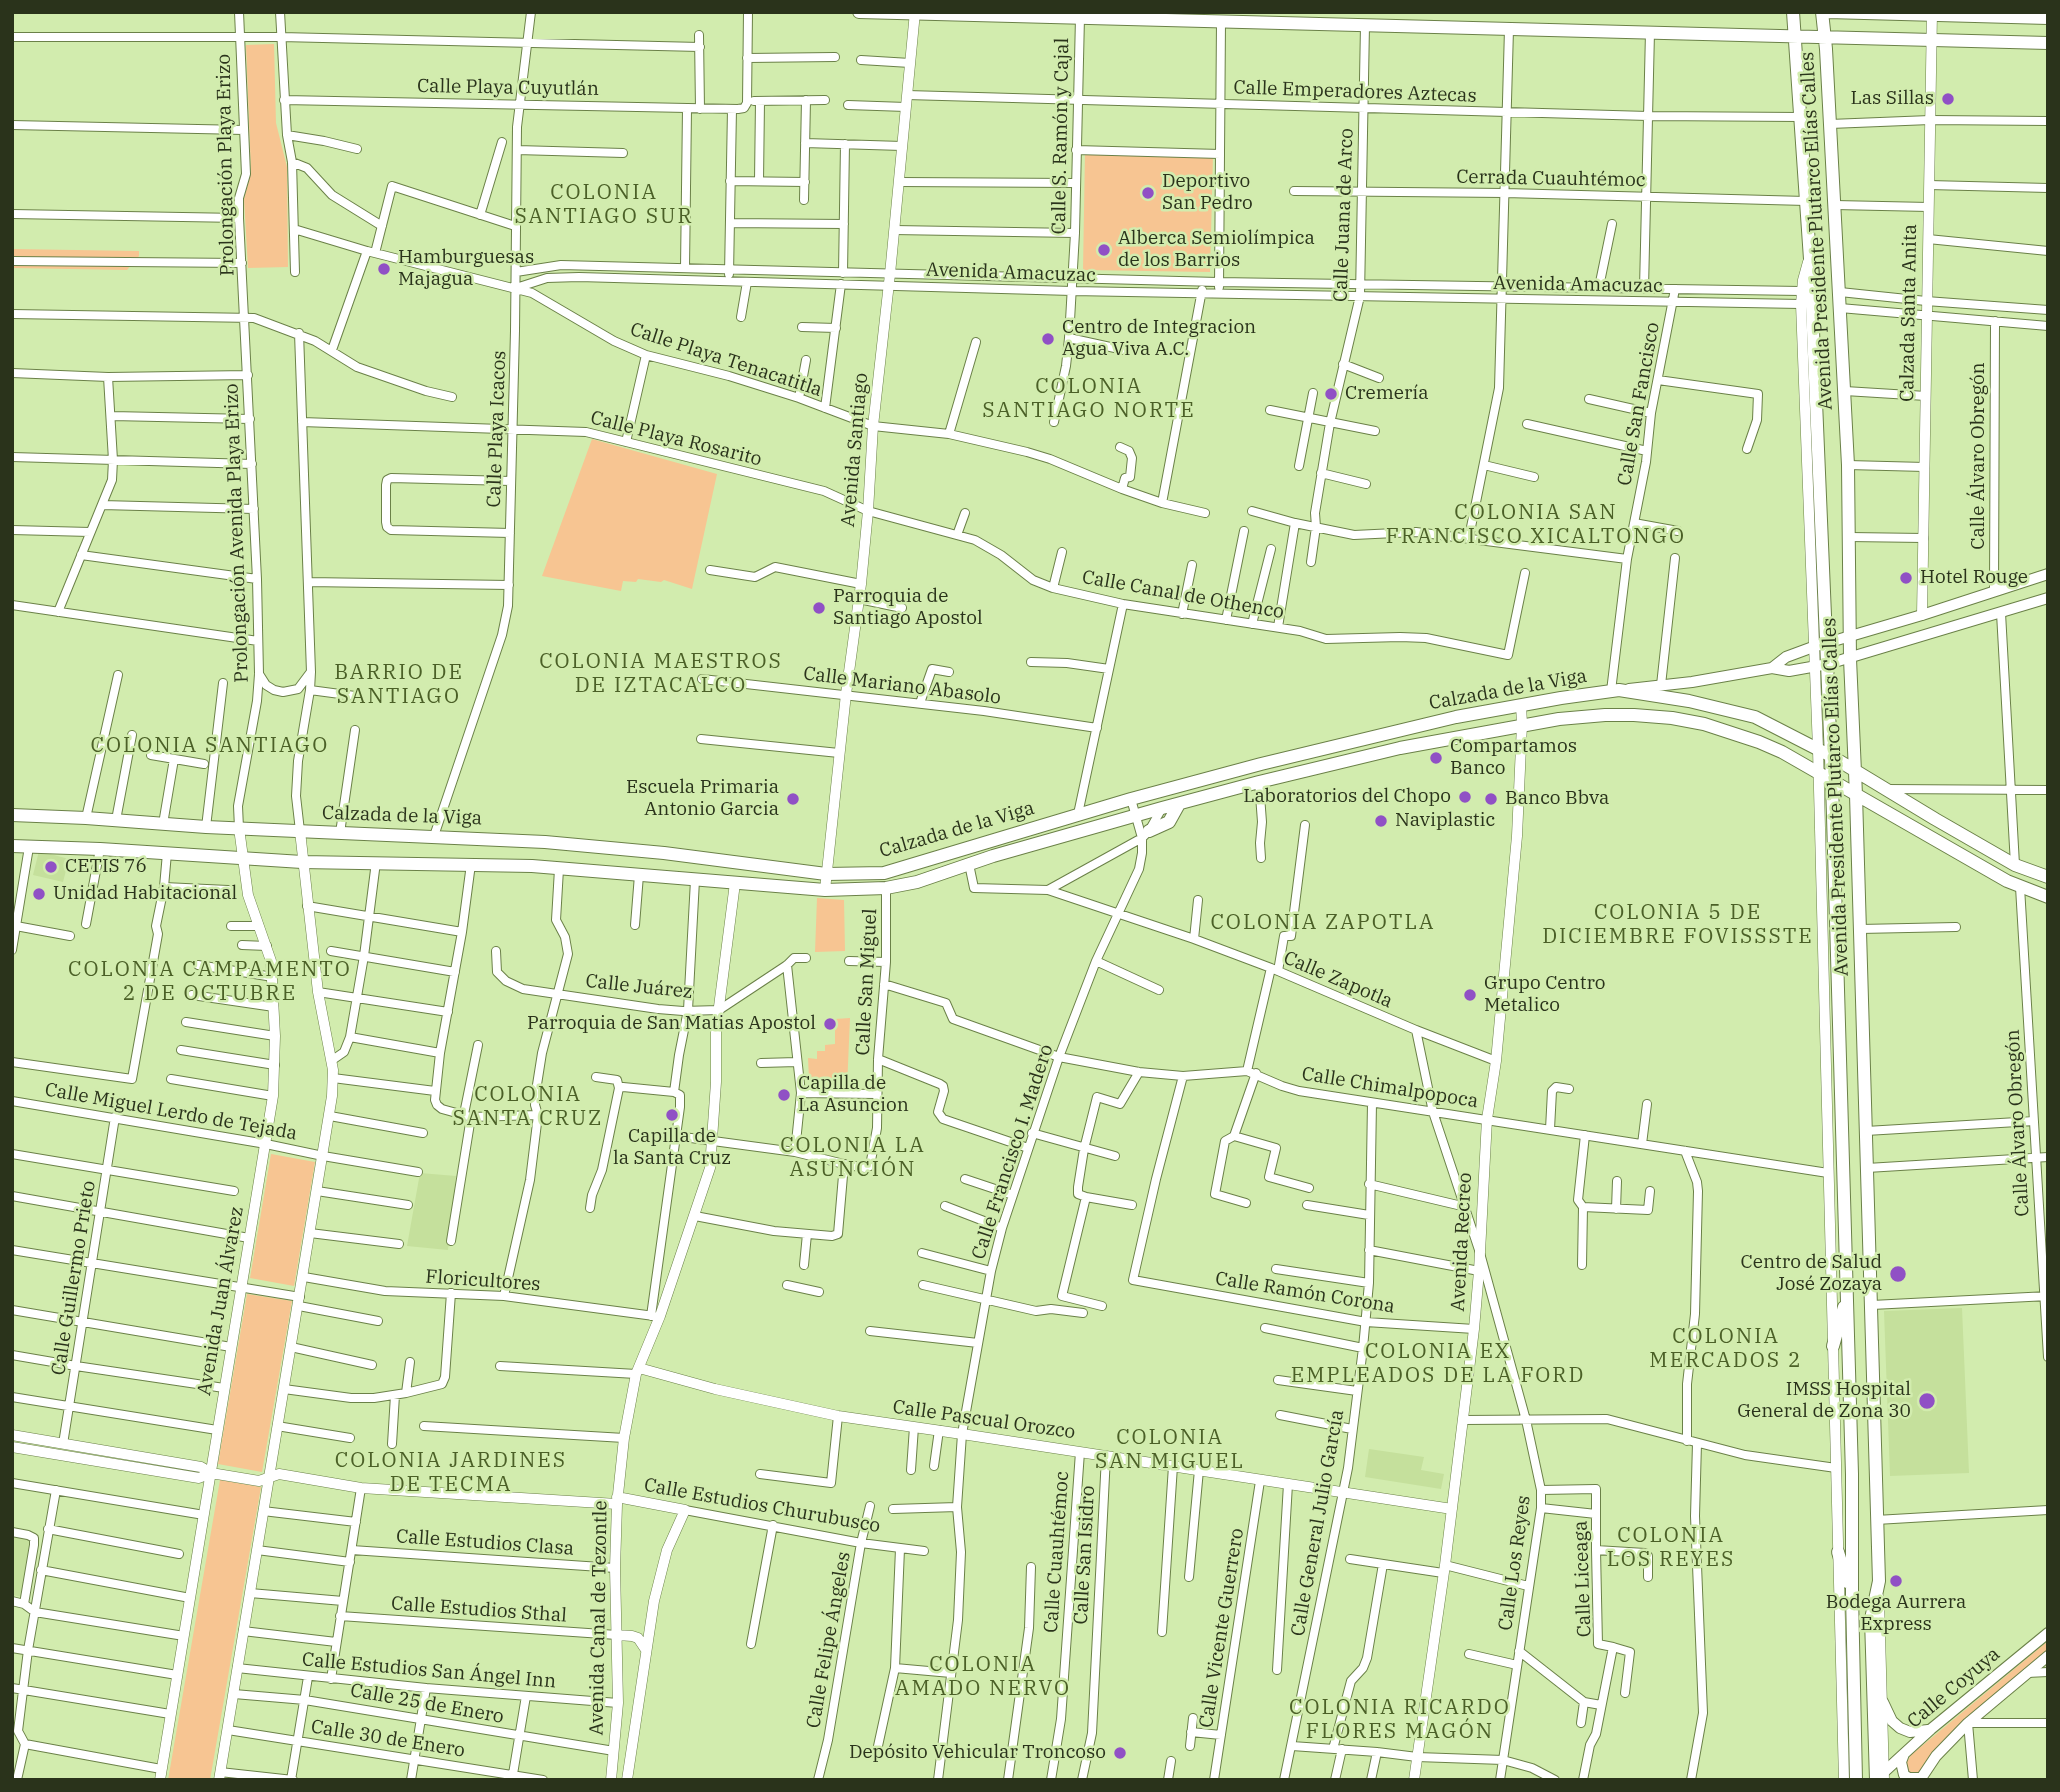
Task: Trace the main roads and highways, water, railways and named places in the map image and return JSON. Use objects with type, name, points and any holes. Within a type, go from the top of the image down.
[{"type":"main road","points":[[859,12],[2041,43],[2042,18],[1829,12]]},
{"type":"main road","name":"Avenida Presidente Plutarco Elías Calles","points":[[1793,12],[1810,258],[1828,664],[1852,1474],[1856,1780]]},
{"type":"main road","name":"Avenida Presidente Plutarco Elías Calles","points":[[1822,12],[1848,465],[1850,659],[1879,1581],[1871,1619],[1881,1777]]},
{"type":"main road","name":"Calzada de la Viga","points":[[1772,668],[1786,657],[1827,642],[1922,615],[2048,574]]},
{"type":"main road","name":"Calzada de la Viga","points":[[12,815],[206,827],[534,841],[664,853],[826,874],[884,873],[1131,799],[1261,764],[1456,717],[1772,668],[1789,671],[1814,667],[1850,659],[2048,598]]},
{"type":"main road","points":[[1615,691],[1689,701],[1755,717],[1831,756],[2015,865],[2048,877]]},
{"type":"main road","name":"Calzada de la Viga","points":[[12,846],[302,862],[532,866],[825,890],[886,888],[916,882],[993,856],[1162,808],[1399,748],[1522,724],[1605,715],[1672,718],[1703,724],[1759,742],[1819,773],[1963,857],[2020,887],[2048,897]]},
{"type":"main road","points":[[1145,835],[1169,822],[1179,804]]},
{"type":"main road","points":[[532,866],[534,841]]},
{"type":"main road","points":[[1963,857],[1972,841]]},
{"type":"main road","points":[[990,842],[993,856]]},
{"type":"main road","points":[[1833,1346],[1847,1293]]},
{"type":"main road","points":[[1838,1552],[1852,1601]]},
{"type":"main road","name":"Calle Coyuya","points":[[1881,1777],[1905,1751],[2048,1633]]},
{"type":"main road","name":"Calle Coyuya","points":[[1920,1779],[1936,1756],[1968,1723],[2048,1656]]},
{"type":"main road","points":[[1883,1702],[1892,1721],[1900,1728],[1915,1732],[1931,1730]]},
{"type":"main road","points":[[1905,1751],[1901,1762],[1904,1775],[1920,1779]]},
{"type":"place","name":"Las Sillas","points":[[1948,99]]},
{"type":"place","name":"Deportivo San Pedro","points":[[1148,193]]},
{"type":"place","name":"Alberca Semiolímpica de los Barrios","points":[[1104,250]]},
{"type":"place","name":"Hamburguesas Majagua","points":[[384,269]]},
{"type":"place","name":"Centro de Integracion Agua Viva A.C.","points":[[1048,339]]},
{"type":"place","name":"Cremería","points":[[1331,394]]},
{"type":"place","name":"Hotel Rouge","points":[[1906,578]]},
{"type":"place","name":"Parroquia de Santiago Apostol","points":[[819,608]]},
{"type":"place","name":"Compartamos Banco","points":[[1436,758]]},
{"type":"place","name":"Laboratorios del Chopo","points":[[1465,797]]},
{"type":"place","name":"Escuela Primaria Antonio Garcia","points":[[793,799]]},
{"type":"place","name":"Banco Bbva","points":[[1491,799]]},
{"type":"place","name":"Naviplastic","points":[[1381,821]]},
{"type":"place","name":"CETIS 76","points":[[51,867]]},
{"type":"place","name":"Unidad Habitacional","points":[[39,894]]},
{"type":"place","name":"Grupo Centro Metalico","points":[[1470,995]]},
{"type":"place","name":"Parroquia de San Matias Apostol","points":[[830,1024]]},
{"type":"place","name":"Capilla de La Asuncion","points":[[784,1095]]},
{"type":"place","name":"Capilla de la Santa Cruz","points":[[672,1115]]},
{"type":"place","name":"Centro de Salud José Zozaya","points":[[1898,1274]]},
{"type":"place","name":"IMSS Hospital General de Zona 30","points":[[1927,1401]]},
{"type":"place","name":"Bodega Aurrera Express","points":[[1896,1581]]},
{"type":"place","name":"Depósito Vehicular Troncoso","points":[[1120,1753]]},
{"type":"district","name":"COLONIA SANTIAGO SUR","points":[[604,205]]},
{"type":"district","name":"COLONIA SANTIAGO NORTE","points":[[1089,399]]},
{"type":"district","name":"COLONIA SAN FRANCISCO XICALTONGO","points":[[1536,525]]},
{"type":"district","name":"COLONIA MAESTROS DE IZTACALCO","points":[[661,674]]},
{"type":"district","name":"BARRIO DE SANTIAGO","points":[[399,685]]},
{"type":"district","name":"COLONIA SANTIAGO","points":[[210,746]]},
{"type":"district","name":"COLONIA ZAPOTLA","points":[[1323,923]]},
{"type":"district","name":"COLONIA 5 DE DICIEMBRE FOVISSSTE","points":[[1678,925]]},
{"type":"district","name":"COLONIA CAMPAMENTO 2 DE OCTUBRE","points":[[210,982]]},
{"type":"district","name":"COLONIA SANTA CRUZ","points":[[528,1107]]},
{"type":"district","name":"COLONIA LA ASUNCIÓN","points":[[853,1158]]},
{"type":"district","name":"COLONIA MERCADOS 2","points":[[1726,1349]]},
{"type":"district","name":"COLONIA EX EMPLEADOS DE LA FORD","points":[[1438,1364]]},
{"type":"district","name":"COLONIA SAN MIGUEL","points":[[1170,1450]]},
{"type":"district","name":"COLONIA JARDINES DE TECMA","points":[[451,1473]]},
{"type":"district","name":"COLONIA LOS REYES","points":[[1671,1548]]},
{"type":"district","name":"COLONIA AMADO NERVO","points":[[983,1677]]},
{"type":"district","name":"COLONIA RICARDO FLORES MAGÓN","points":[[1400,1720]]}]
